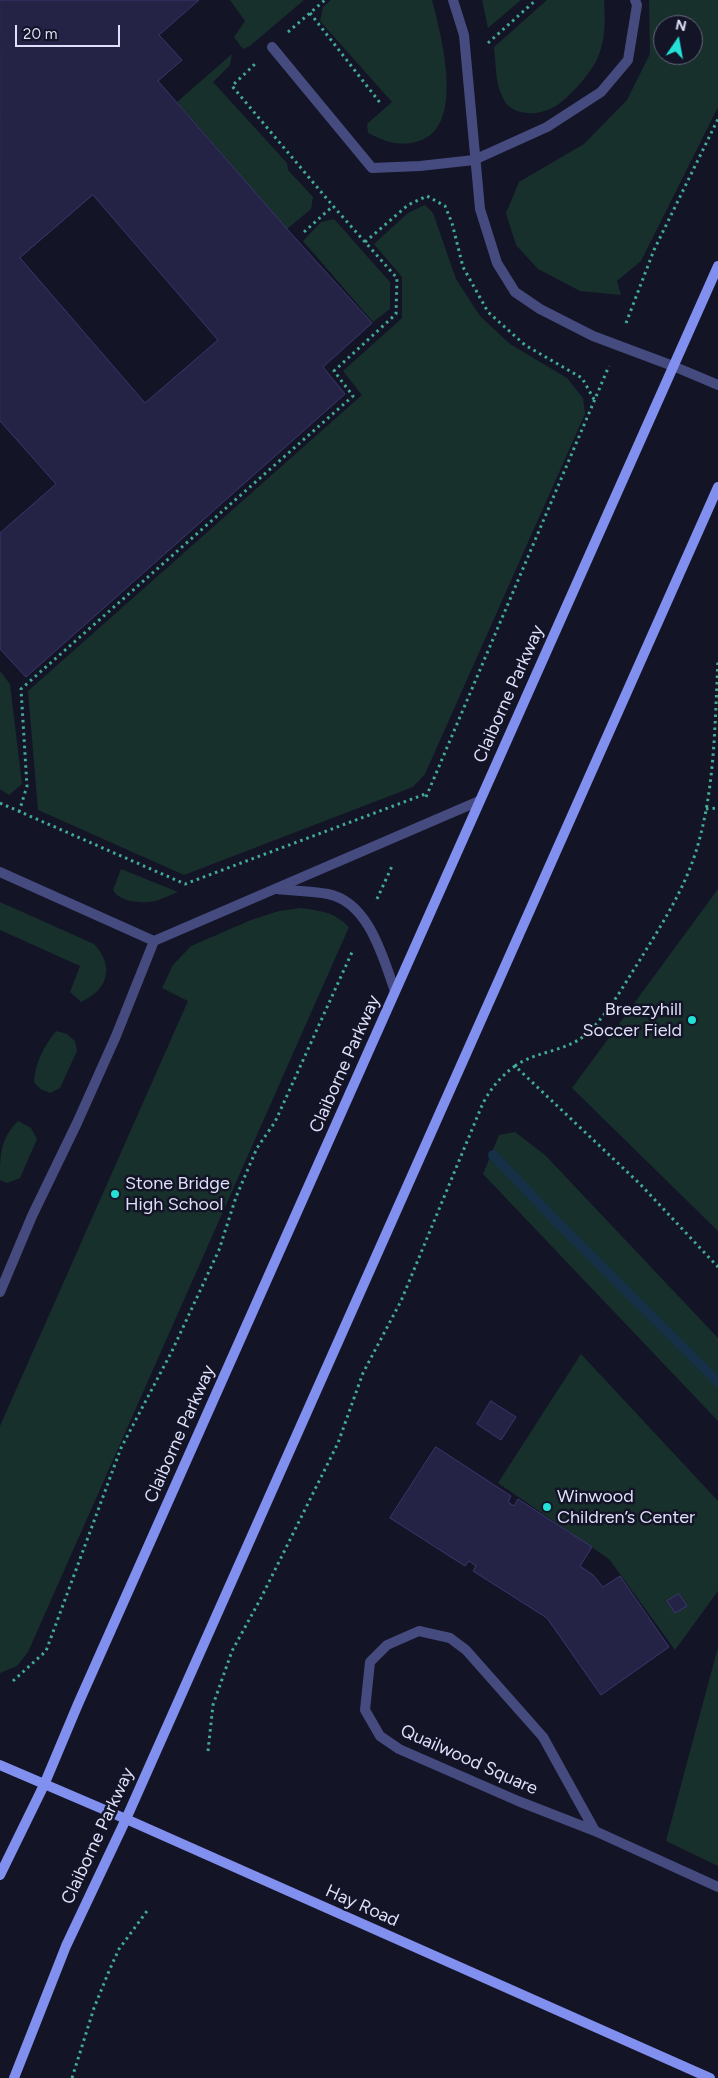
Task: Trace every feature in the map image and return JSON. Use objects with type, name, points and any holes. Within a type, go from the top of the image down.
[{"type":"main road","name":"Claiborne Parkway","points":[[0,1875],[44,1785],[78,1704],[718,266]]},
{"type":"main road","name":"Claiborne Parkway","points":[[14,2078],[66,1946],[126,1819],[718,487]]},
{"type":"main road","name":"Hay Road","points":[[0,1765],[710,2078]]},
{"type":"street","points":[[453,0],[464,34],[474,160],[480,209],[497,263],[515,292],[540,309],[593,336],[718,385]]},
{"type":"street","points":[[272,47],[372,168],[420,166],[474,160],[547,127],[601,92],[628,60],[637,5],[635,0]]},
{"type":"street","points":[[0,1292],[32,1216],[108,1053],[154,941],[480,801]]},
{"type":"street","points":[[0,872],[154,941]]},
{"type":"street","points":[[276,889],[330,894],[354,907],[376,936],[395,991]]},
{"type":"street","name":"Quailwood Square","points":[[595,1831],[543,1737],[466,1650],[450,1638],[419,1631],[387,1645],[370,1662],[365,1710],[380,1736],[399,1749],[518,1801],[595,1831],[718,1887]]},
{"type":"path","points":[[19,812],[27,786],[21,689],[353,396],[334,371],[396,314],[397,278],[333,206],[232,86],[324,0]]},
{"type":"path","points":[[466,62],[536,0]]},
{"type":"path","points":[[310,12],[381,104]]},
{"type":"path","points":[[365,242],[408,205],[427,196],[445,206],[452,223],[463,267],[488,312],[525,345],[582,378],[595,402]]},
{"type":"path","points":[[304,232],[333,206]]},
{"type":"path","points":[[208,1751],[213,1706],[232,1650],[266,1590],[338,1443],[363,1374],[401,1301],[483,1103],[491,1088],[501,1076],[526,1058],[567,1046],[583,1036],[608,1010],[676,901],[699,842],[706,809],[712,766],[718,660]]},
{"type":"path","points":[[0,803],[185,884],[428,793]]},
{"type":"path","points":[[706,809],[718,808]]},
{"type":"path","points":[[515,1066],[640,1184],[718,1268]]},
{"type":"path","points":[[72,2078],[94,2008],[119,1948],[147,1911]]},
{"type":"green space","points":[[230,0],[304,0],[250,46],[243,49],[234,37],[245,21]]},
{"type":"green space","points":[[331,0],[432,0],[444,56],[446,78],[446,99],[442,118],[433,132],[419,141],[405,144],[387,141],[368,133],[367,124],[392,102],[320,21],[323,7]]},
{"type":"green space","points":[[482,0],[521,0],[488,28]]},
{"type":"green space","points":[[547,0],[604,0],[604,36],[595,63],[565,99],[546,111],[533,113],[519,112],[508,105],[501,94],[496,74],[494,47]]},
{"type":"green space","points":[[649,0],[718,0],[718,107],[641,261],[617,281],[621,295],[580,291],[538,269],[516,245],[506,213],[519,182],[584,144],[627,100],[650,54]]},
{"type":"green space","points":[[232,54],[230,65],[213,82],[287,163],[288,170],[313,197],[311,209],[287,229],[177,102]]},
{"type":"green space","points":[[425,205],[433,213],[456,279],[480,316],[510,344],[567,378],[583,398],[585,414],[425,774],[413,787],[184,875],[38,810],[28,691],[362,395],[343,371],[402,318],[402,277],[374,244],[408,213]]},
{"type":"green space","points":[[334,219],[390,282],[390,309],[373,322],[303,241],[321,222]]},
{"type":"green space","points":[[0,671],[10,684],[22,784],[9,795],[0,789]]},
{"type":"green space","points":[[121,869],[178,892],[150,902],[126,900],[113,890]]},
{"type":"green space","points":[[718,889],[718,1231],[572,1088]]},
{"type":"green space","points":[[0,902],[94,944],[101,952],[105,961],[106,977],[103,984],[90,997],[81,1002],[70,992],[80,966],[0,930]]},
{"type":"green space","points":[[301,908],[327,913],[338,918],[349,927],[28,1652],[17,1666],[0,1673],[0,1426],[188,1001],[162,988],[173,965],[191,946],[251,920],[279,911]]},
{"type":"green space","points":[[56,1031],[67,1034],[75,1041],[77,1051],[60,1088],[50,1093],[40,1089],[34,1082],[36,1068],[41,1055]]},
{"type":"green space","points":[[18,1121],[31,1128],[37,1139],[20,1178],[7,1183],[0,1180],[2,1148],[8,1134]]},
{"type":"green space","points":[[515,1132],[545,1155],[718,1338],[718,1421],[483,1174],[499,1135]]},
{"type":"green space","points":[[581,1354],[718,1501],[718,1591],[675,1650],[609,1559],[498,1483]]},
{"type":"green space","points":[[718,1647],[718,1866],[666,1841]]},
{"type":"building","points":[[0,0],[199,0],[159,35],[182,60],[158,81],[372,323],[323,367],[345,394],[26,677],[0,649],[0,533],[56,484],[0,421]],"holes":[[[93,195],[218,340],[145,403],[20,258]]]},
{"type":"building","points":[[491,1401],[516,1417],[501,1440],[477,1424]]},
{"type":"building","name":"Winwood Children’s Center","points":[[436,1447],[511,1496],[508,1502],[514,1506],[518,1499],[592,1547],[580,1566],[593,1575],[603,1587],[620,1576],[669,1647],[601,1695],[547,1618],[473,1571],[476,1566],[469,1561],[465,1566],[390,1518]]},
{"type":"building","points":[[679,1594],[687,1606],[675,1613],[667,1601]]},
{"type":"waterway","points":[[493,1155],[558,1223],[718,1382]]},
{"type":"place","name":"Breezyhill Soccer Field","points":[[692,1020]]},
{"type":"place","name":"Stone Bridge High School","points":[[115,1194]]},
{"type":"place","name":"Winwood Children’s Center","points":[[547,1507]]}]
